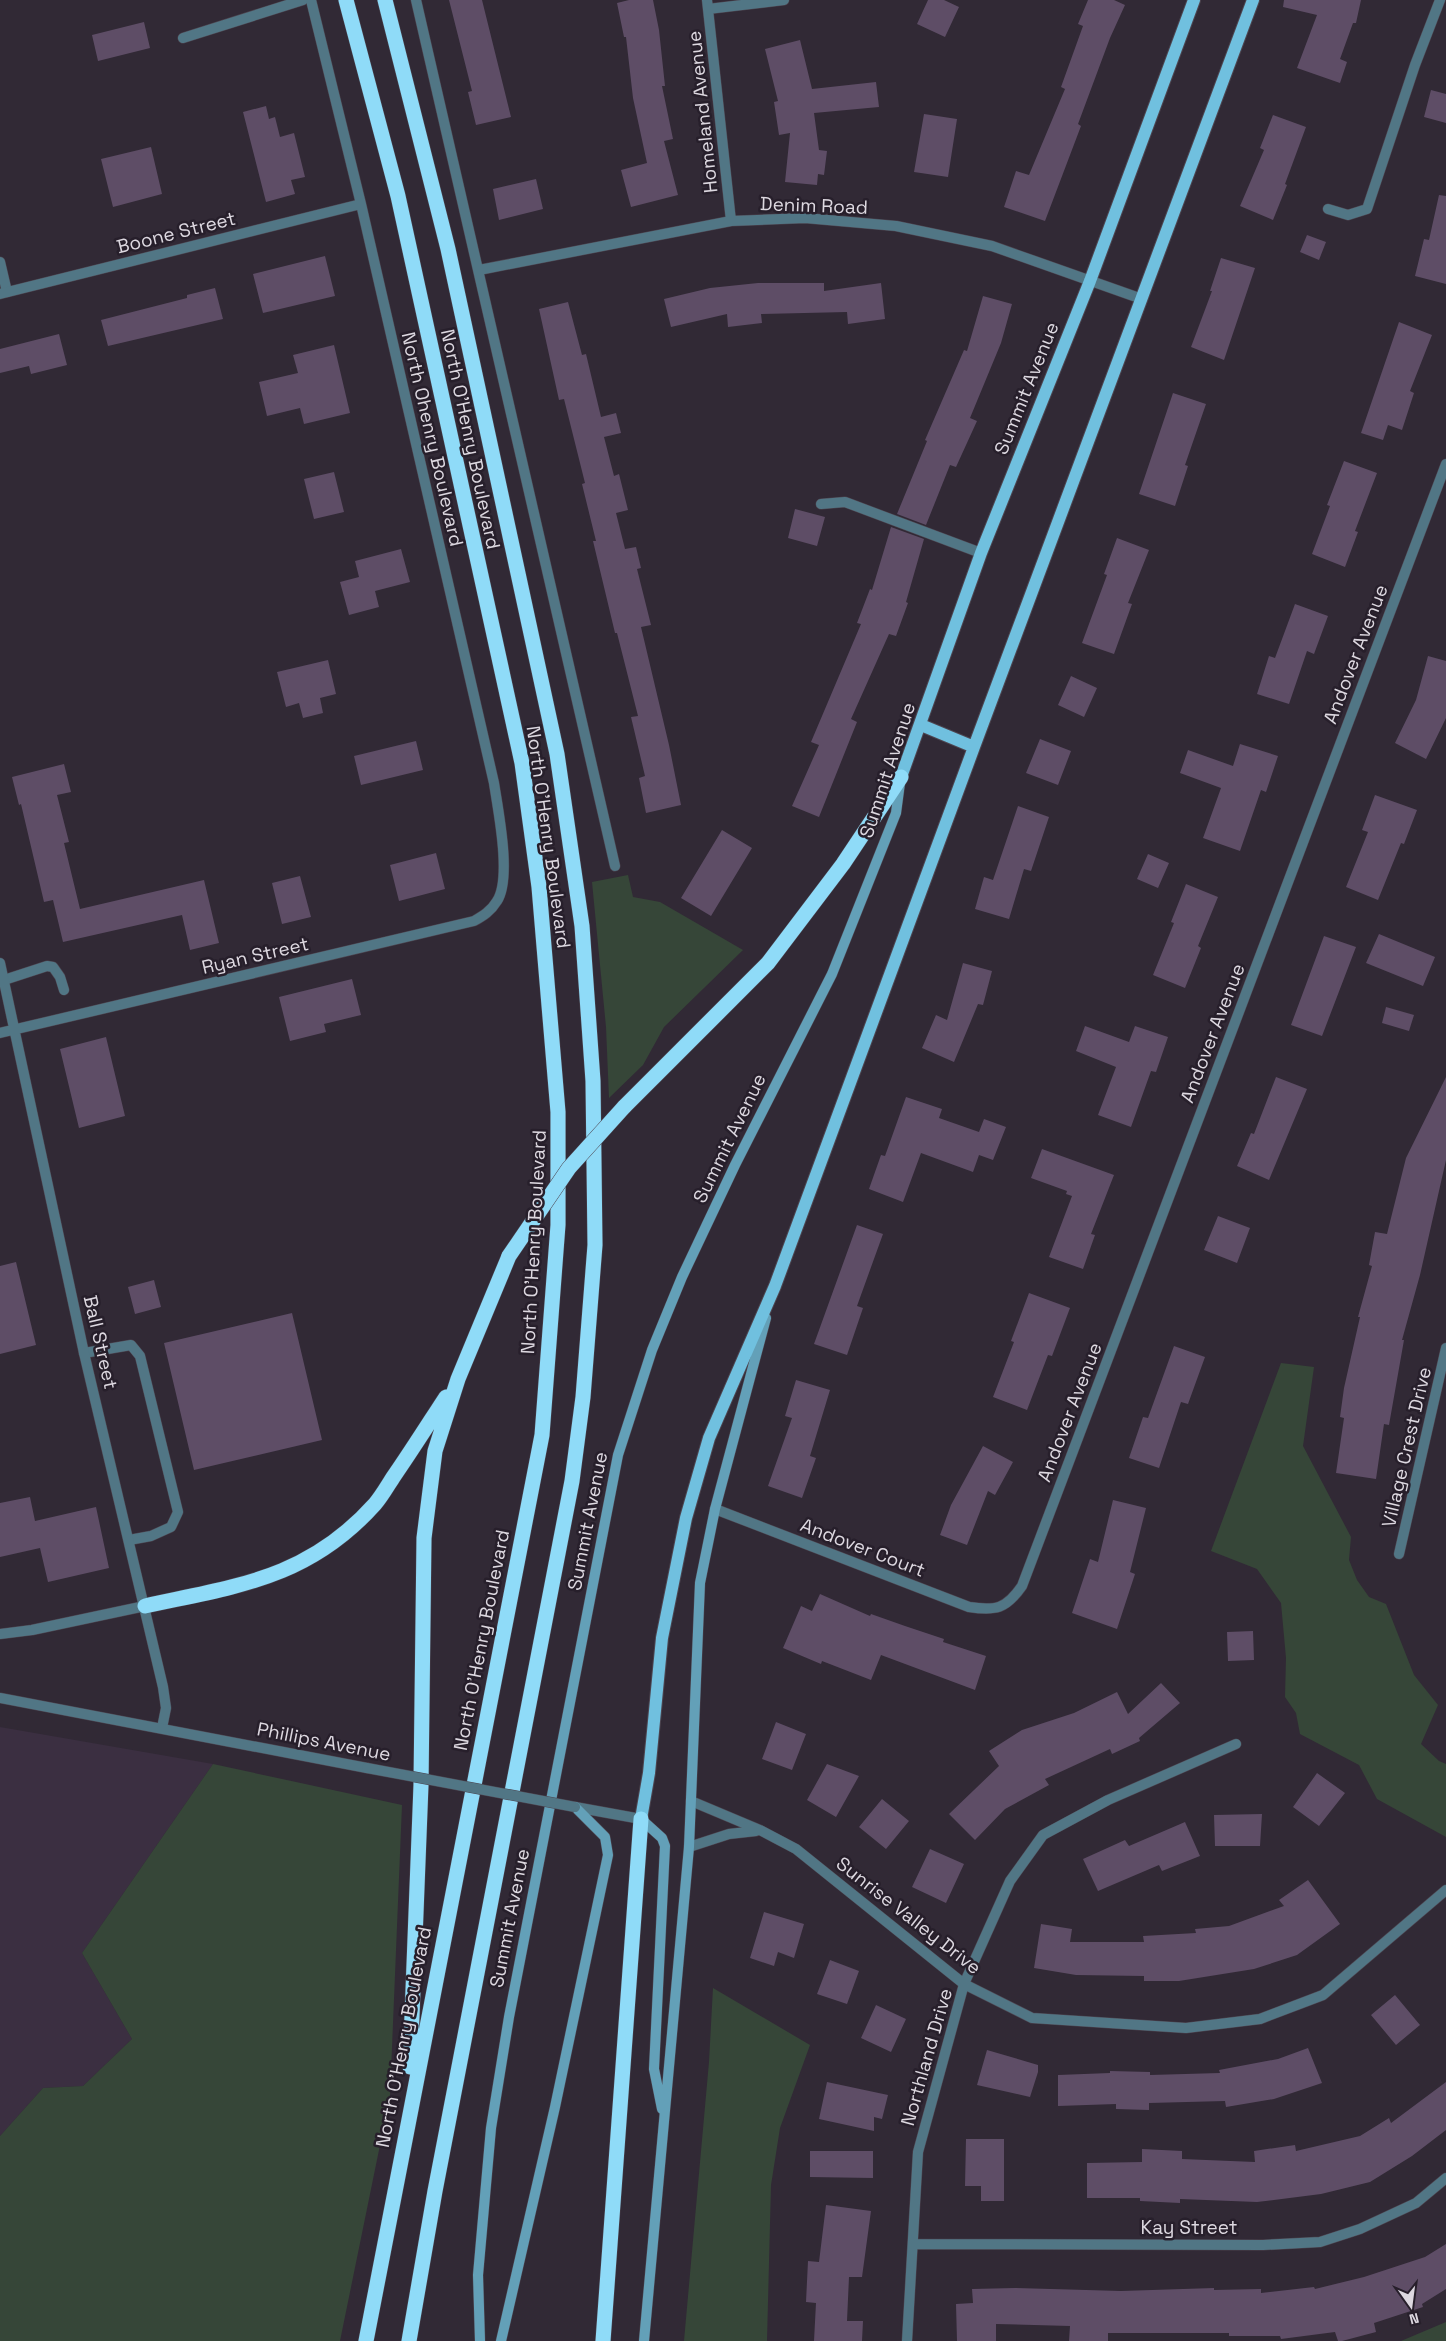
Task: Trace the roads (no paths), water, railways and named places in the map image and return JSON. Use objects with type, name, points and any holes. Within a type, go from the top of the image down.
[{"type":"highway","name":"North O'Henry Boulevard","points":[[346,0],[398,196],[522,763],[539,887],[558,1112],[558,1225],[542,1435],[408,2116],[366,2341]]},
{"type":"highway","name":"North O'Henry Boulevard","points":[[384,0],[448,249],[557,754],[582,926],[593,1081],[595,1245],[583,1397],[572,1481],[409,2341]]},
{"type":"highway","points":[[408,2116],[421,1785],[424,1538],[435,1451],[458,1379],[509,1256],[569,1168],[624,1107],[768,963],[843,864],[901,777]]},
{"type":"highway","points":[[145,1606],[252,1582],[279,1574],[309,1559],[340,1537],[375,1504],[458,1379]]},
{"type":"highway","points":[[603,2341],[641,1819]]},
{"type":"main road","name":"Summit Avenue","points":[[480,2341],[478,2275],[491,2128],[509,2017],[618,1455],[652,1350],[682,1277],[735,1165],[832,974],[896,813],[901,777],[981,553],[1090,280],[1194,0]]},
{"type":"main road","points":[[664,2119],[654,2069],[665,1846],[662,1838],[641,1819],[649,1773],[662,1638],[686,1518],[709,1438],[775,1286],[1253,0]]},
{"type":"main road","points":[[921,725],[974,747]]},
{"type":"main road","points":[[644,2341],[689,1847],[700,1583],[715,1509],[775,1286]]},
{"type":"main road","points":[[501,2341],[555,2107],[608,1855],[605,1837],[575,1807]]},
{"type":"street","points":[[183,38],[304,0]]},
{"type":"street","name":"North Ohenry Boulevard","points":[[312,0],[361,204],[494,783],[503,844],[502,888]]},
{"type":"street","points":[[416,0],[615,866]]},
{"type":"street","points":[[708,4],[784,0]]},
{"type":"street","points":[[1328,209],[1348,215],[1367,209],[1415,65],[1440,0]]},
{"type":"street","name":"Homeland Avenue","points":[[708,4],[731,221]]},
{"type":"street","name":"Boone Street","points":[[4,293],[361,204]]},
{"type":"street","name":"Denim Road","points":[[479,270],[731,221],[805,218],[896,226],[992,246],[1142,299]]},
{"type":"street","points":[[0,262],[4,293]]},
{"type":"street","name":"Andover Avenue","points":[[1001,1607],[1013,1598],[1022,1586],[1446,464]]},
{"type":"street","points":[[821,504],[845,502],[981,553]]},
{"type":"street","name":"Ryan Street","points":[[0,1033],[474,922],[485,915],[497,900],[502,888]]},
{"type":"street","name":"Ball Street","points":[[0,963],[16,1030],[84,1353],[163,1687],[166,1708],[162,1728]]},
{"type":"street","points":[[4,980],[47,966],[54,967],[60,977],[64,990]]},
{"type":"street","points":[[84,1353],[131,1345],[140,1356],[178,1512],[171,1527],[150,1536],[129,1540]]},
{"type":"street","name":"Village Crest Drive","points":[[1399,1554],[1446,1348]]},
{"type":"street","name":"Andover Court","points":[[715,1509],[969,1607],[987,1609],[1001,1607]]},
{"type":"street","points":[[0,1634],[32,1630],[145,1606]]},
{"type":"street","name":"Phillips Avenue","points":[[0,1698],[641,1819]]},
{"type":"street","name":"Northland Drive","points":[[907,2341],[918,2152],[964,1984],[1010,1881],[1043,1835],[1108,1800],[1236,1744]]},
{"type":"street","name":"Sunrise Valley Drive","points":[[691,1801],[760,1830],[796,1849],[964,1984],[1032,2018],[1186,2028],[1260,2019],[1323,1995],[1446,1890]]},
{"type":"street","points":[[689,1847],[729,1834],[760,1830]]},
{"type":"street","name":"Kay Street","points":[[914,2244],[1263,2245],[1320,2242],[1360,2229],[1416,2202],[1446,2178]]}]
